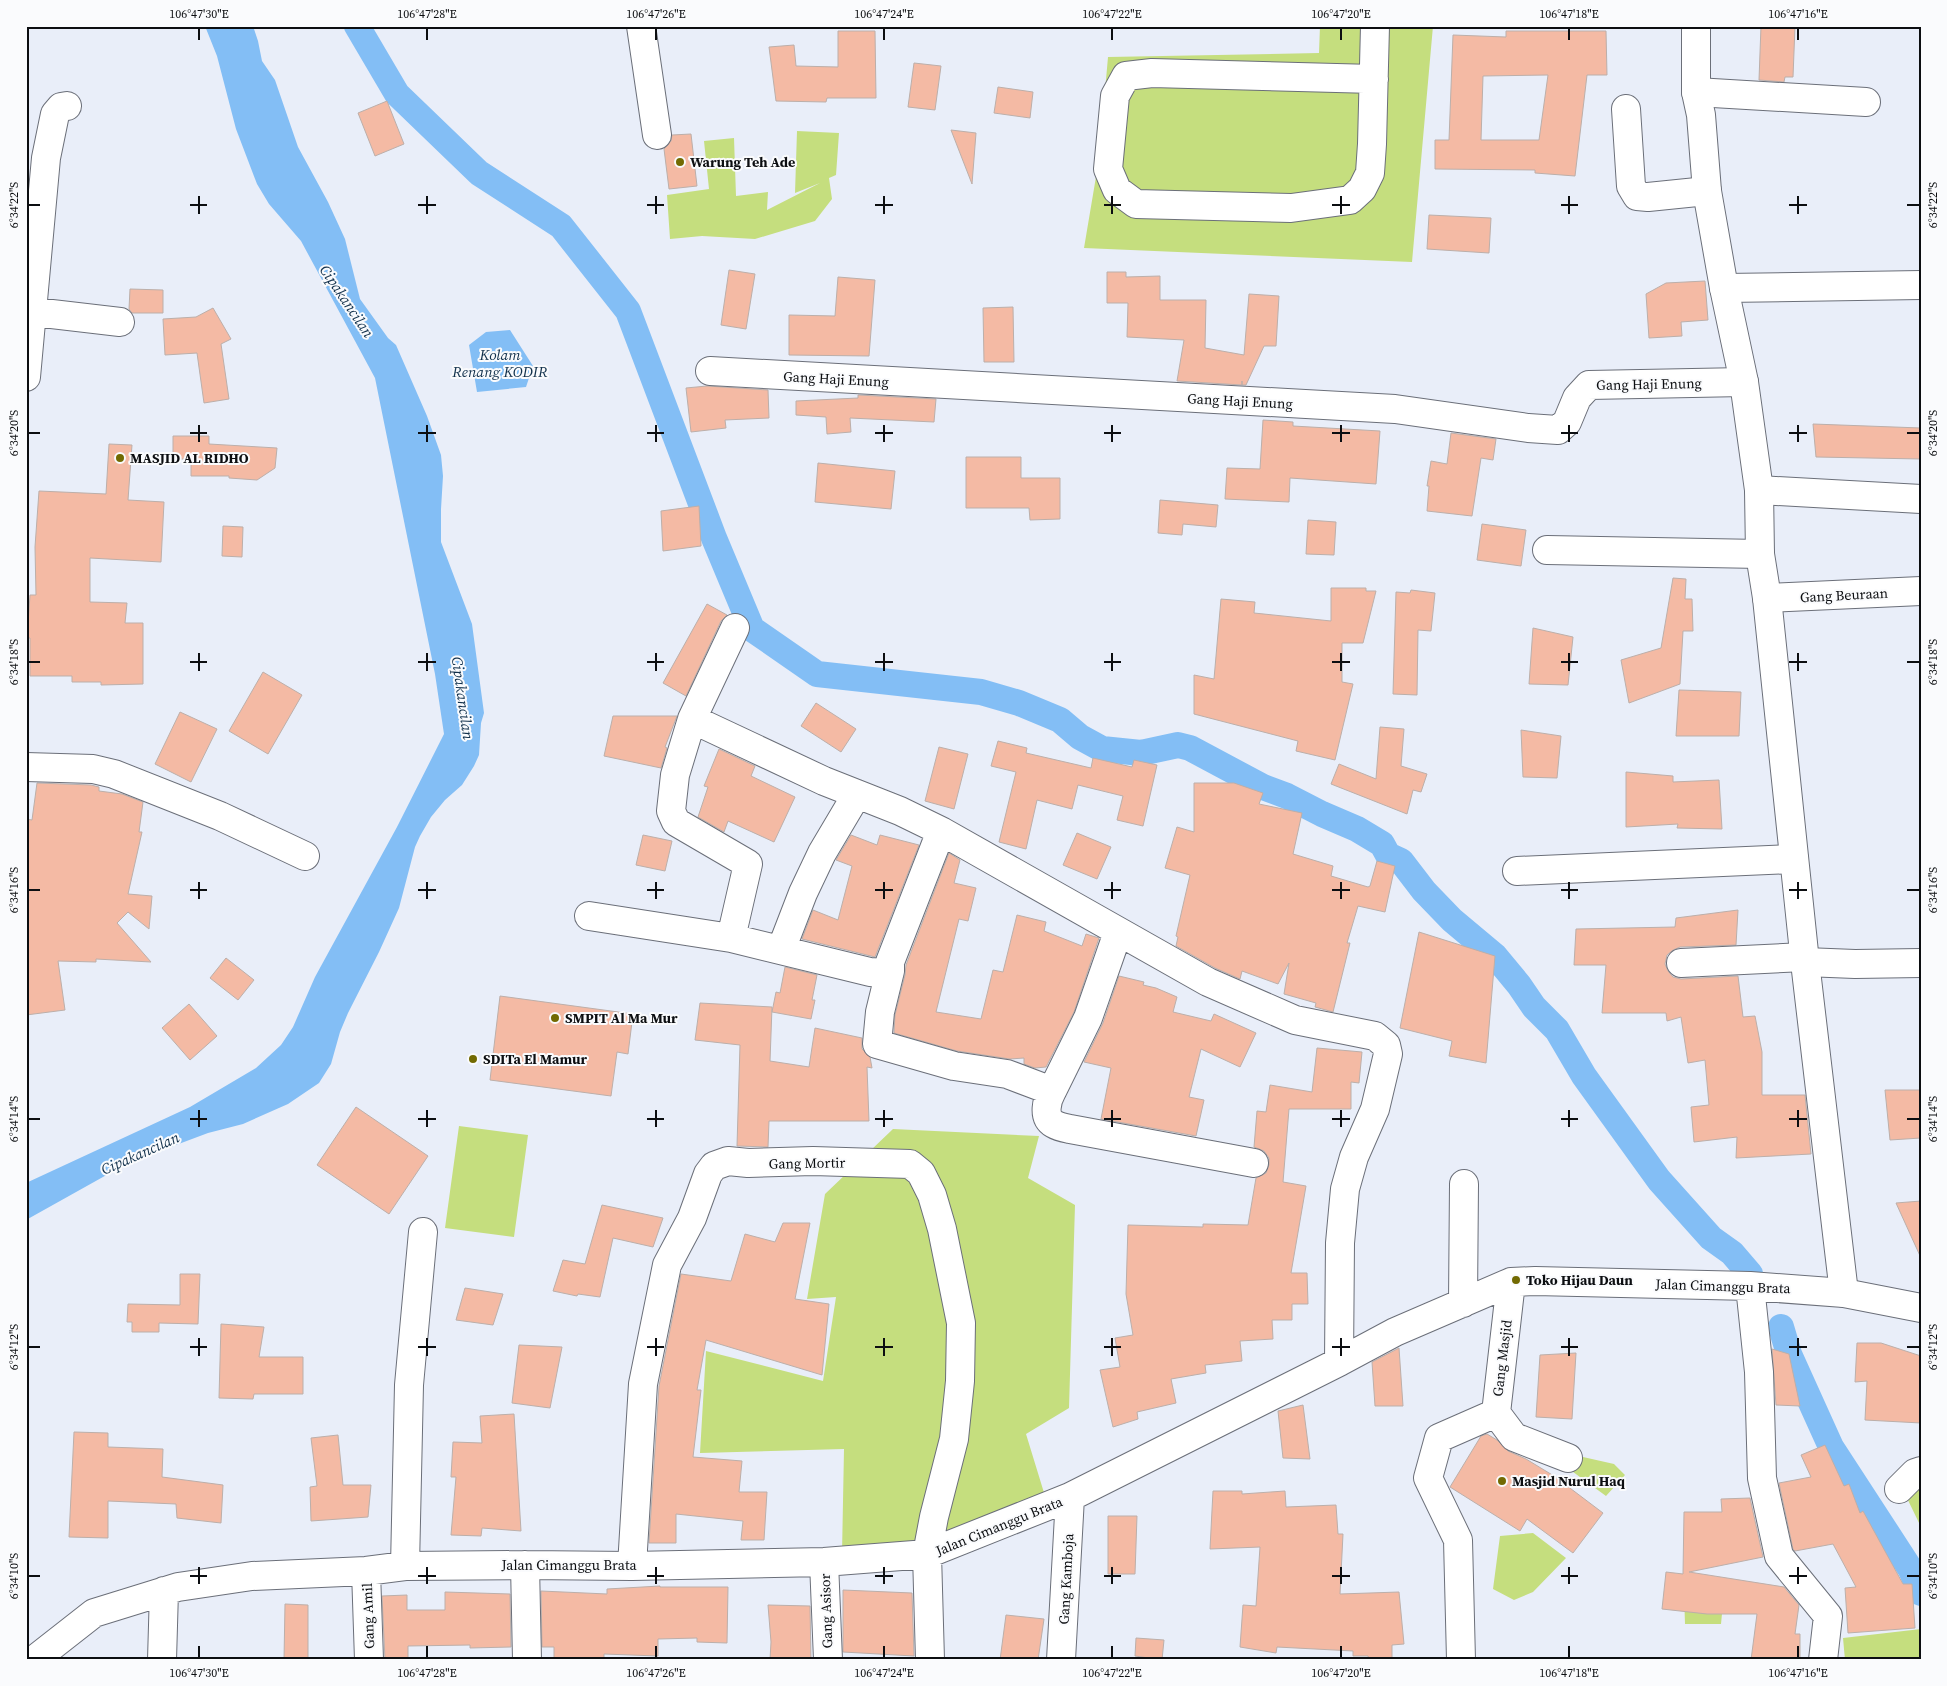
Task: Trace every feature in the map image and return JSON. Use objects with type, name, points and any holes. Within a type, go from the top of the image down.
[{"type":"street","points":[[641,26],[658,135]]},
{"type":"street","points":[[1374,79],[1152,73],[1126,76],[1115,96],[1108,169],[1117,190],[1136,204],[1291,208],[1350,200],[1362,189],[1370,173],[1374,79],[1375,26]]},
{"type":"street","points":[[1696,26],[1696,92],[1701,115],[1707,191],[1724,288],[1744,382],[1759,490],[1760,554],[1767,598],[1805,959],[1844,1293]]},
{"type":"street","points":[[1696,92],[1866,102]]},
{"type":"street","points":[[26,378],[29,311],[46,158],[55,114],[61,107],[66,106]]},
{"type":"street","points":[[1626,109],[1631,186],[1636,196],[1648,197],[1707,191]]},
{"type":"street","points":[[1724,288],[1921,285]]},
{"type":"street","points":[[29,311],[120,322]]},
{"type":"street","name":"Gang Haji Enung","points":[[710,371],[1395,409],[1528,428],[1558,430],[1567,422],[1576,398],[1589,385],[1744,382]]},
{"type":"street","points":[[1759,490],[1921,499]]},
{"type":"street","points":[[1547,550],[1760,554]]},
{"type":"street","name":"Gang Beuraan","points":[[1767,598],[1921,591]]},
{"type":"street","points":[[732,938],[748,864],[676,822],[671,811],[675,775],[692,719],[735,628]]},
{"type":"street","points":[[692,719],[824,781],[900,811],[941,831],[1208,982],[1295,1020],[1375,1036],[1386,1045],[1388,1054],[1375,1109],[1354,1157],[1345,1189],[1340,1243],[1339,1362]]},
{"type":"street","points":[[26,767],[93,769],[114,774],[220,816],[306,856]]},
{"type":"street","points":[[781,950],[803,893],[822,853],[857,794]]},
{"type":"street","points":[[941,831],[890,962],[890,971],[880,1012],[878,1044],[954,1066],[1007,1074],[1052,1091]]},
{"type":"street","points":[[1517,871],[1794,859]]},
{"type":"street","points":[[589,916],[732,938],[870,972],[884,973],[890,971]]},
{"type":"street","points":[[1118,932],[1088,1018],[1047,1102],[1047,1111],[1054,1124],[1080,1132],[1254,1162]]},
{"type":"street","points":[[1681,963],[1805,959],[1855,964],[1921,963]]},
{"type":"street","name":"Gang Mortir","points":[[632,1566],[643,1384],[666,1265],[692,1218],[708,1174],[714,1166],[728,1161],[748,1163],[813,1161],[843,1163],[897,1162],[910,1164],[925,1179],[932,1195],[942,1229],[960,1323],[960,1381],[954,1439],[934,1517],[927,1554],[930,1660]]},
{"type":"street","points":[[1463,1303],[1464,1184]]},
{"type":"street","points":[[405,1566],[409,1385],[423,1232]]},
{"type":"street","name":"Jalan Cimanggu Brata","points":[[34,1660],[94,1613],[178,1587],[252,1576],[366,1571],[405,1566],[632,1566],[824,1562],[927,1554],[1070,1497],[1395,1332],[1511,1282],[1544,1281],[1750,1286],[1844,1293],[1921,1308]]},
{"type":"street","name":"Gang Masjid","points":[[1461,1660],[1458,1540],[1428,1478],[1439,1438],[1496,1412],[1511,1282]]},
{"type":"street","points":[[1750,1286],[1759,1372],[1762,1478],[1779,1556],[1828,1616],[1822,1660]]},
{"type":"street","points":[[1496,1412],[1514,1437],[1568,1458]]},
{"type":"street","points":[[1899,1489],[1915,1473],[1921,1471]]},
{"type":"street","name":"Gang Kamboja","points":[[1061,1660],[1070,1497]]},
{"type":"street","name":"Gang Asisor","points":[[824,1562],[828,1660]]},
{"type":"street","points":[[526,1565],[526,1660]]},
{"type":"street","name":"Gang Amil","points":[[366,1571],[369,1660]]},
{"type":"street","points":[[162,1660],[164,1591]]},
{"type":"green space","points":[[1320,26],[1433,26],[1412,262],[1084,248],[1099,159],[1108,57],[1319,53]]},
{"type":"green space","points":[[797,131],[839,133],[836,175],[829,178],[832,199],[815,221],[755,239],[702,236],[670,239],[667,195],[709,189],[704,141],[734,138],[736,196],[768,192],[767,210],[820,183],[795,193]]},
{"type":"green space","points":[[459,1126],[528,1135],[514,1237],[445,1228]]},
{"type":"green space","points":[[893,1129],[1039,1136],[1028,1178],[1075,1205],[1069,1408],[1026,1434],[1045,1496],[956,1532],[842,1554],[844,1449],[700,1453],[706,1351],[823,1381],[836,1297],[807,1299],[825,1194]]},
{"type":"green space","points":[[1583,1457],[1614,1464],[1625,1475],[1606,1496],[1569,1469]]},
{"type":"green space","points":[[1921,1485],[1921,1527],[1905,1494]]},
{"type":"green space","points":[[1533,1533],[1566,1558],[1533,1592],[1514,1600],[1493,1589],[1500,1536]]},
{"type":"green space","points":[[1684,1593],[1724,1593],[1721,1624],[1685,1624]]},
{"type":"green space","points":[[1921,1629],[1921,1660],[1845,1660],[1843,1638]]},
{"type":"water","name":"Cipakancilan","points":[[205,26],[253,26],[262,61],[275,80],[298,147],[328,202],[345,239],[360,299],[388,338],[396,345],[427,416],[441,455],[443,476],[441,542],[472,624],[484,713],[481,723],[479,755],[462,785],[445,800],[431,817],[420,836],[415,847],[399,908],[348,1013],[340,1032],[331,1064],[319,1083],[288,1104],[243,1124],[208,1133],[128,1163],[26,1220],[26,1183],[190,1107],[256,1068],[281,1045],[293,1027],[315,977],[397,827],[444,734],[435,674],[375,378],[301,241],[269,204],[257,184],[236,129],[217,56]]},
{"type":"water","name":"Kolam Renang KODIR","points":[[510,330],[533,366],[526,387],[477,392],[469,345],[486,332]]},
{"type":"building","points":[[1761,26],[1795,26],[1793,77],[1785,77],[1784,82],[1759,80]]},
{"type":"building","points":[[838,31],[875,31],[876,98],[827,98],[826,102],[776,101],[769,47],[794,45],[796,66],[838,67]]},
{"type":"building","points":[[1506,31],[1606,31],[1607,75],[1587,75],[1575,176],[1535,173],[1535,170],[1435,169],[1435,140],[1449,140],[1453,35],[1506,37]],"holes":[[[1548,75],[1539,140],[1481,140],[1483,76]]]},
{"type":"building","points":[[914,63],[941,66],[935,110],[908,107]]},
{"type":"building","points":[[998,87],[1033,92],[1030,118],[994,113]]},
{"type":"building","points":[[387,101],[404,144],[375,156],[358,113]]},
{"type":"building","points":[[951,130],[976,133],[972,184]]},
{"type":"building","name":"Warung Teh Ade","points":[[691,134],[697,186],[669,189],[664,149],[671,141],[672,135]]},
{"type":"building","points":[[1429,215],[1491,218],[1489,253],[1427,249]]},
{"type":"building","points":[[729,270],[755,274],[746,329],[721,325]]},
{"type":"building","points":[[1107,272],[1126,272],[1126,277],[1160,276],[1160,300],[1206,300],[1205,348],[1244,355],[1249,294],[1279,296],[1276,346],[1264,346],[1246,385],[1177,381],[1184,340],[1127,337],[1128,303],[1107,303]]},
{"type":"building","points":[[838,277],[875,280],[869,356],[789,355],[789,315],[835,316]]},
{"type":"building","points":[[1705,281],[1708,320],[1681,322],[1682,336],[1649,338],[1646,294],[1666,283]]},
{"type":"building","points":[[130,289],[163,290],[163,313],[132,313],[129,309]]},
{"type":"building","points":[[1013,307],[1014,362],[984,362],[983,308]]},
{"type":"building","points":[[213,308],[231,339],[221,344],[229,399],[204,403],[197,353],[165,355],[163,319],[196,317]]},
{"type":"building","points":[[707,386],[768,390],[769,418],[725,420],[726,428],[691,432],[686,388]]},
{"type":"building","points":[[858,395],[936,399],[934,422],[850,418],[851,432],[827,434],[826,417],[796,415],[796,401],[858,398]]},
{"type":"building","points":[[1263,420],[1293,422],[1293,426],[1380,431],[1376,484],[1290,478],[1289,502],[1225,499],[1227,468],[1260,469]]},
{"type":"building","points":[[1813,424],[1921,428],[1921,459],[1816,457]]},
{"type":"building","points":[[1451,433],[1496,439],[1493,460],[1481,458],[1472,516],[1427,511],[1429,486],[1427,486],[1431,461],[1447,464]]},
{"type":"building","points":[[173,436],[209,436],[209,444],[277,448],[275,468],[257,480],[229,478],[229,476],[191,476],[191,459],[173,459]]},
{"type":"building","points":[[109,444],[132,445],[128,500],[164,502],[161,562],[90,558],[90,602],[127,603],[125,623],[143,623],[143,684],[101,685],[101,682],[72,682],[72,676],[30,676],[30,638],[27,638],[30,595],[36,595],[35,547],[39,491],[106,494]]},
{"type":"building","points":[[966,457],[1021,457],[1021,478],[1060,478],[1060,519],[1030,520],[1029,508],[966,508]]},
{"type":"building","points":[[818,463],[895,471],[891,509],[815,502]]},
{"type":"building","points":[[1160,500],[1218,505],[1216,527],[1183,524],[1182,535],[1158,533]]},
{"type":"building","points":[[699,506],[701,546],[663,551],[661,511]]},
{"type":"building","points":[[1308,520],[1336,522],[1334,555],[1306,554]]},
{"type":"building","points":[[1482,524],[1526,530],[1521,566],[1477,560]]},
{"type":"building","points":[[223,526],[243,527],[242,557],[222,556]]},
{"type":"building","points":[[1673,578],[1686,579],[1685,599],[1692,599],[1693,631],[1683,631],[1680,684],[1629,703],[1621,660],[1661,648]]},
{"type":"building","points":[[1331,588],[1366,588],[1366,591],[1376,591],[1363,643],[1342,643],[1342,682],[1353,684],[1335,760],[1296,751],[1298,741],[1194,714],[1194,675],[1214,679],[1221,599],[1255,602],[1254,613],[1331,621]]},
{"type":"building","points":[[1411,590],[1435,593],[1431,631],[1418,630],[1417,695],[1393,694],[1396,592],[1410,593]]},
{"type":"building","points":[[707,604],[727,615],[721,621],[686,696],[663,683]]},
{"type":"building","points":[[1533,628],[1573,637],[1568,685],[1529,684]]},
{"type":"building","points":[[263,672],[302,695],[268,754],[229,731]]},
{"type":"building","points":[[1679,690],[1741,692],[1739,736],[1676,736]]},
{"type":"building","points":[[816,703],[856,729],[841,752],[801,726]]},
{"type":"building","points":[[180,712],[217,729],[191,782],[155,764]]},
{"type":"building","points":[[613,716],[677,716],[665,747],[667,748],[661,768],[604,756]]},
{"type":"building","points":[[1380,727],[1404,729],[1401,766],[1427,774],[1421,792],[1413,790],[1407,814],[1331,784],[1339,764],[1376,779]]},
{"type":"building","points":[[1521,730],[1561,736],[1557,778],[1523,777]]},
{"type":"building","points":[[998,741],[1027,748],[1026,753],[1091,768],[1093,758],[1132,767],[1134,760],[1157,765],[1143,826],[1117,820],[1123,796],[1078,785],[1072,809],[1037,800],[1026,849],[999,842],[1016,772],[991,766]]},
{"type":"building","points":[[939,747],[968,754],[954,809],[925,801]]},
{"type":"building","points":[[719,749],[755,766],[751,776],[795,797],[774,842],[728,821],[724,832],[698,817],[708,787],[704,786]]},
{"type":"building","points":[[1626,772],[1673,776],[1673,782],[1719,780],[1722,829],[1677,828],[1678,824],[1626,827]]},
{"type":"building","points":[[37,783],[91,785],[99,787],[99,791],[122,794],[143,802],[139,832],[142,832],[128,894],[152,896],[149,929],[128,912],[117,923],[151,962],[96,959],[96,962],[58,961],[65,1010],[26,1015],[26,819],[32,820]]},
{"type":"building","points":[[1194,783],[1234,783],[1263,793],[1259,804],[1302,813],[1293,854],[1333,866],[1331,876],[1368,887],[1370,886],[1377,861],[1395,866],[1385,912],[1358,906],[1347,943],[1350,943],[1333,1012],[1315,1007],[1316,1003],[1284,994],[1289,963],[1278,984],[1242,971],[1240,979],[1215,968],[1176,946],[1178,937],[1176,936],[1190,875],[1165,868],[1177,827],[1194,832]]},
{"type":"building","points":[[1077,833],[1111,847],[1097,879],[1063,865]]},
{"type":"building","points":[[643,835],[672,841],[665,871],[636,865]]},
{"type":"building","points":[[851,835],[877,845],[880,835],[919,845],[875,957],[802,939],[813,910],[838,920],[852,866],[836,860]]},
{"type":"building","points":[[949,853],[960,860],[954,883],[976,888],[968,921],[959,919],[936,1012],[981,1019],[993,970],[1003,972],[1017,915],[1046,922],[1044,931],[1082,946],[1086,934],[1099,938],[1074,1012],[1046,1067],[1035,1068],[1024,1064],[1024,1058],[1010,1059],[957,1051],[894,1033],[895,1015],[906,965]]},
{"type":"building","points":[[1738,910],[1736,945],[1680,947],[1667,955],[1665,964],[1673,977],[1681,979],[1738,976],[1743,1017],[1755,1016],[1762,1052],[1762,1095],[1805,1095],[1811,1154],[1736,1158],[1737,1137],[1694,1142],[1691,1107],[1709,1105],[1705,1060],[1688,1063],[1681,1017],[1667,1021],[1666,1013],[1602,1013],[1606,965],[1574,965],[1576,929],[1675,927],[1676,918]]},
{"type":"building","points":[[1419,932],[1495,956],[1486,1063],[1449,1056],[1452,1041],[1400,1028]]},
{"type":"building","points":[[226,958],[254,980],[238,1000],[210,978]]},
{"type":"building","points":[[785,967],[817,975],[812,1000],[815,1000],[811,1019],[772,1012],[776,992],[780,993]]},
{"type":"building","points":[[1119,976],[1144,982],[1143,985],[1177,997],[1173,1012],[1211,1021],[1214,1014],[1256,1033],[1240,1067],[1201,1049],[1189,1097],[1204,1100],[1196,1136],[1101,1119],[1111,1068],[1084,1062],[1103,1023]]},
{"type":"building","points":[[500,996],[633,1014],[628,1054],[617,1052],[611,1096],[490,1080]]},
{"type":"building","points":[[700,1003],[772,1007],[770,1061],[809,1067],[815,1028],[862,1038],[862,1049],[870,1057],[872,1068],[867,1067],[869,1121],[769,1121],[768,1147],[737,1146],[740,1045],[695,1040]]},
{"type":"building","points":[[189,1004],[217,1036],[190,1060],[162,1028]]},
{"type":"building","points":[[1317,1048],[1362,1052],[1359,1083],[1351,1082],[1351,1109],[1289,1109],[1283,1182],[1306,1186],[1291,1273],[1307,1273],[1308,1304],[1292,1304],[1292,1320],[1272,1320],[1273,1339],[1240,1341],[1242,1361],[1205,1365],[1206,1373],[1171,1379],[1176,1403],[1137,1412],[1138,1419],[1113,1427],[1100,1370],[1120,1367],[1115,1338],[1133,1335],[1126,1294],[1128,1225],[1203,1227],[1203,1224],[1248,1225],[1256,1178],[1266,1173],[1269,1165],[1269,1158],[1264,1151],[1254,1147],[1257,1111],[1266,1112],[1270,1085],[1312,1092]]},
{"type":"building","points":[[1885,1090],[1921,1090],[1921,1138],[1890,1140]]},
{"type":"building","points":[[356,1107],[428,1156],[389,1214],[317,1165]]},
{"type":"building","points":[[1921,1201],[1921,1258],[1896,1203]]},
{"type":"building","points":[[602,1205],[663,1218],[653,1247],[613,1238],[600,1297],[578,1294],[577,1296],[553,1291],[563,1260],[585,1264]]},
{"type":"building","points":[[783,1223],[810,1223],[795,1299],[829,1304],[822,1375],[706,1340],[697,1390],[701,1390],[693,1457],[742,1461],[739,1492],[767,1492],[764,1540],[741,1540],[743,1521],[676,1514],[676,1543],[649,1543],[659,1386],[681,1274],[731,1281],[745,1234],[775,1242]]},
{"type":"building","points":[[180,1274],[200,1274],[198,1324],[159,1323],[159,1332],[132,1332],[132,1322],[127,1322],[128,1304],[180,1305]]},
{"type":"building","points":[[465,1288],[503,1294],[493,1325],[456,1320]]},
{"type":"building","points":[[221,1324],[264,1327],[259,1357],[303,1357],[303,1394],[254,1394],[253,1399],[219,1398]]},
{"type":"building","points":[[1857,1343],[1881,1343],[1921,1356],[1921,1423],[1865,1420],[1867,1381],[1855,1382]]},
{"type":"building","points":[[519,1345],[562,1347],[550,1408],[512,1403]]},
{"type":"building","points":[[1399,1348],[1403,1406],[1375,1406],[1372,1362]]},
{"type":"building","points":[[1772,1349],[1789,1354],[1800,1406],[1776,1405]]},
{"type":"building","points":[[1576,1353],[1572,1419],[1536,1417],[1540,1355]]},
{"type":"building","points":[[1303,1405],[1310,1459],[1283,1458],[1278,1411]]},
{"type":"building","points":[[514,1414],[521,1531],[482,1528],[481,1536],[451,1535],[456,1477],[451,1477],[453,1442],[482,1443],[480,1416]]},
{"type":"building","points":[[74,1432],[108,1433],[108,1447],[163,1449],[162,1477],[223,1485],[221,1523],[177,1518],[176,1504],[108,1501],[108,1538],[69,1537]]},
{"type":"building","name":"Masjid Nurul Haq","points":[[1487,1434],[1497,1440],[1508,1451],[1526,1459],[1554,1476],[1603,1513],[1573,1553],[1527,1519],[1520,1531],[1450,1487],[1481,1436]]},
{"type":"building","points":[[338,1435],[343,1485],[371,1485],[368,1517],[311,1521],[310,1487],[317,1486],[311,1438]]},
{"type":"building","points":[[1825,1445],[1844,1486],[1849,1484],[1860,1513],[1863,1511],[1903,1584],[1912,1584],[1915,1628],[1848,1633],[1845,1588],[1856,1587],[1833,1544],[1795,1551],[1793,1549],[1779,1483],[1811,1477],[1801,1455]]},
{"type":"building","points":[[1213,1491],[1242,1491],[1242,1494],[1285,1491],[1286,1507],[1336,1505],[1338,1534],[1343,1534],[1340,1594],[1399,1592],[1404,1644],[1392,1645],[1392,1660],[1369,1660],[1368,1656],[1353,1656],[1353,1651],[1277,1647],[1276,1653],[1240,1647],[1243,1605],[1256,1606],[1260,1547],[1210,1549]]},
{"type":"building","points":[[1750,1498],[1763,1557],[1689,1572],[1784,1587],[1799,1605],[1795,1634],[1800,1634],[1800,1660],[1751,1660],[1757,1614],[1707,1614],[1662,1609],[1666,1572],[1683,1574],[1684,1512],[1722,1512],[1721,1499]]},
{"type":"building","points":[[1108,1516],[1137,1516],[1135,1574],[1108,1574]]},
{"type":"building","points":[[660,1586],[728,1587],[727,1643],[697,1642],[697,1638],[658,1639],[658,1656],[604,1654],[604,1660],[554,1660],[554,1647],[542,1647],[541,1591],[607,1594],[607,1589]]},
{"type":"building","points":[[843,1590],[912,1593],[914,1656],[843,1652]]},
{"type":"building","points":[[445,1592],[510,1594],[511,1647],[470,1648],[470,1645],[408,1646],[408,1660],[385,1660],[382,1596],[407,1595],[407,1610],[445,1610]]},
{"type":"building","points":[[285,1604],[308,1605],[308,1660],[284,1660]]},
{"type":"building","points":[[768,1605],[810,1606],[811,1660],[770,1660],[771,1642]]},
{"type":"building","points":[[1006,1615],[1044,1619],[1038,1660],[1000,1660]]},
{"type":"building","points":[[1136,1638],[1164,1640],[1162,1660],[1135,1656]]},
{"type":"waterway","points":[[357,26],[397,94],[479,173],[561,226],[628,311],[714,538],[752,629],[817,674],[981,692],[1019,703],[1060,720],[1080,737],[1102,749],[1141,753],[1178,745],[1190,748],[1263,787],[1287,796],[1357,829],[1382,844],[1388,855],[1401,861],[1424,891],[1452,920],[1495,956],[1534,1007],[1557,1030],[1584,1076],[1659,1180],[1711,1238],[1732,1253],[1750,1274]]},
{"type":"waterway","points":[[1781,1327],[1789,1354],[1831,1447],[1911,1570],[1921,1593]]},
{"type":"place","name":"Warung Teh Ade","points":[[680,162]]},
{"type":"place","name":"MASJID AL RIDHO","points":[[120,458]]},
{"type":"place","name":"SMPIT Al Ma Mur","points":[[555,1018]]},
{"type":"place","name":"SDITa El Mamur","points":[[473,1059]]},
{"type":"place","name":"Toko Hijau Daun","points":[[1516,1280]]},
{"type":"place","name":"Masjid Nurul Haq","points":[[1502,1481]]}]
